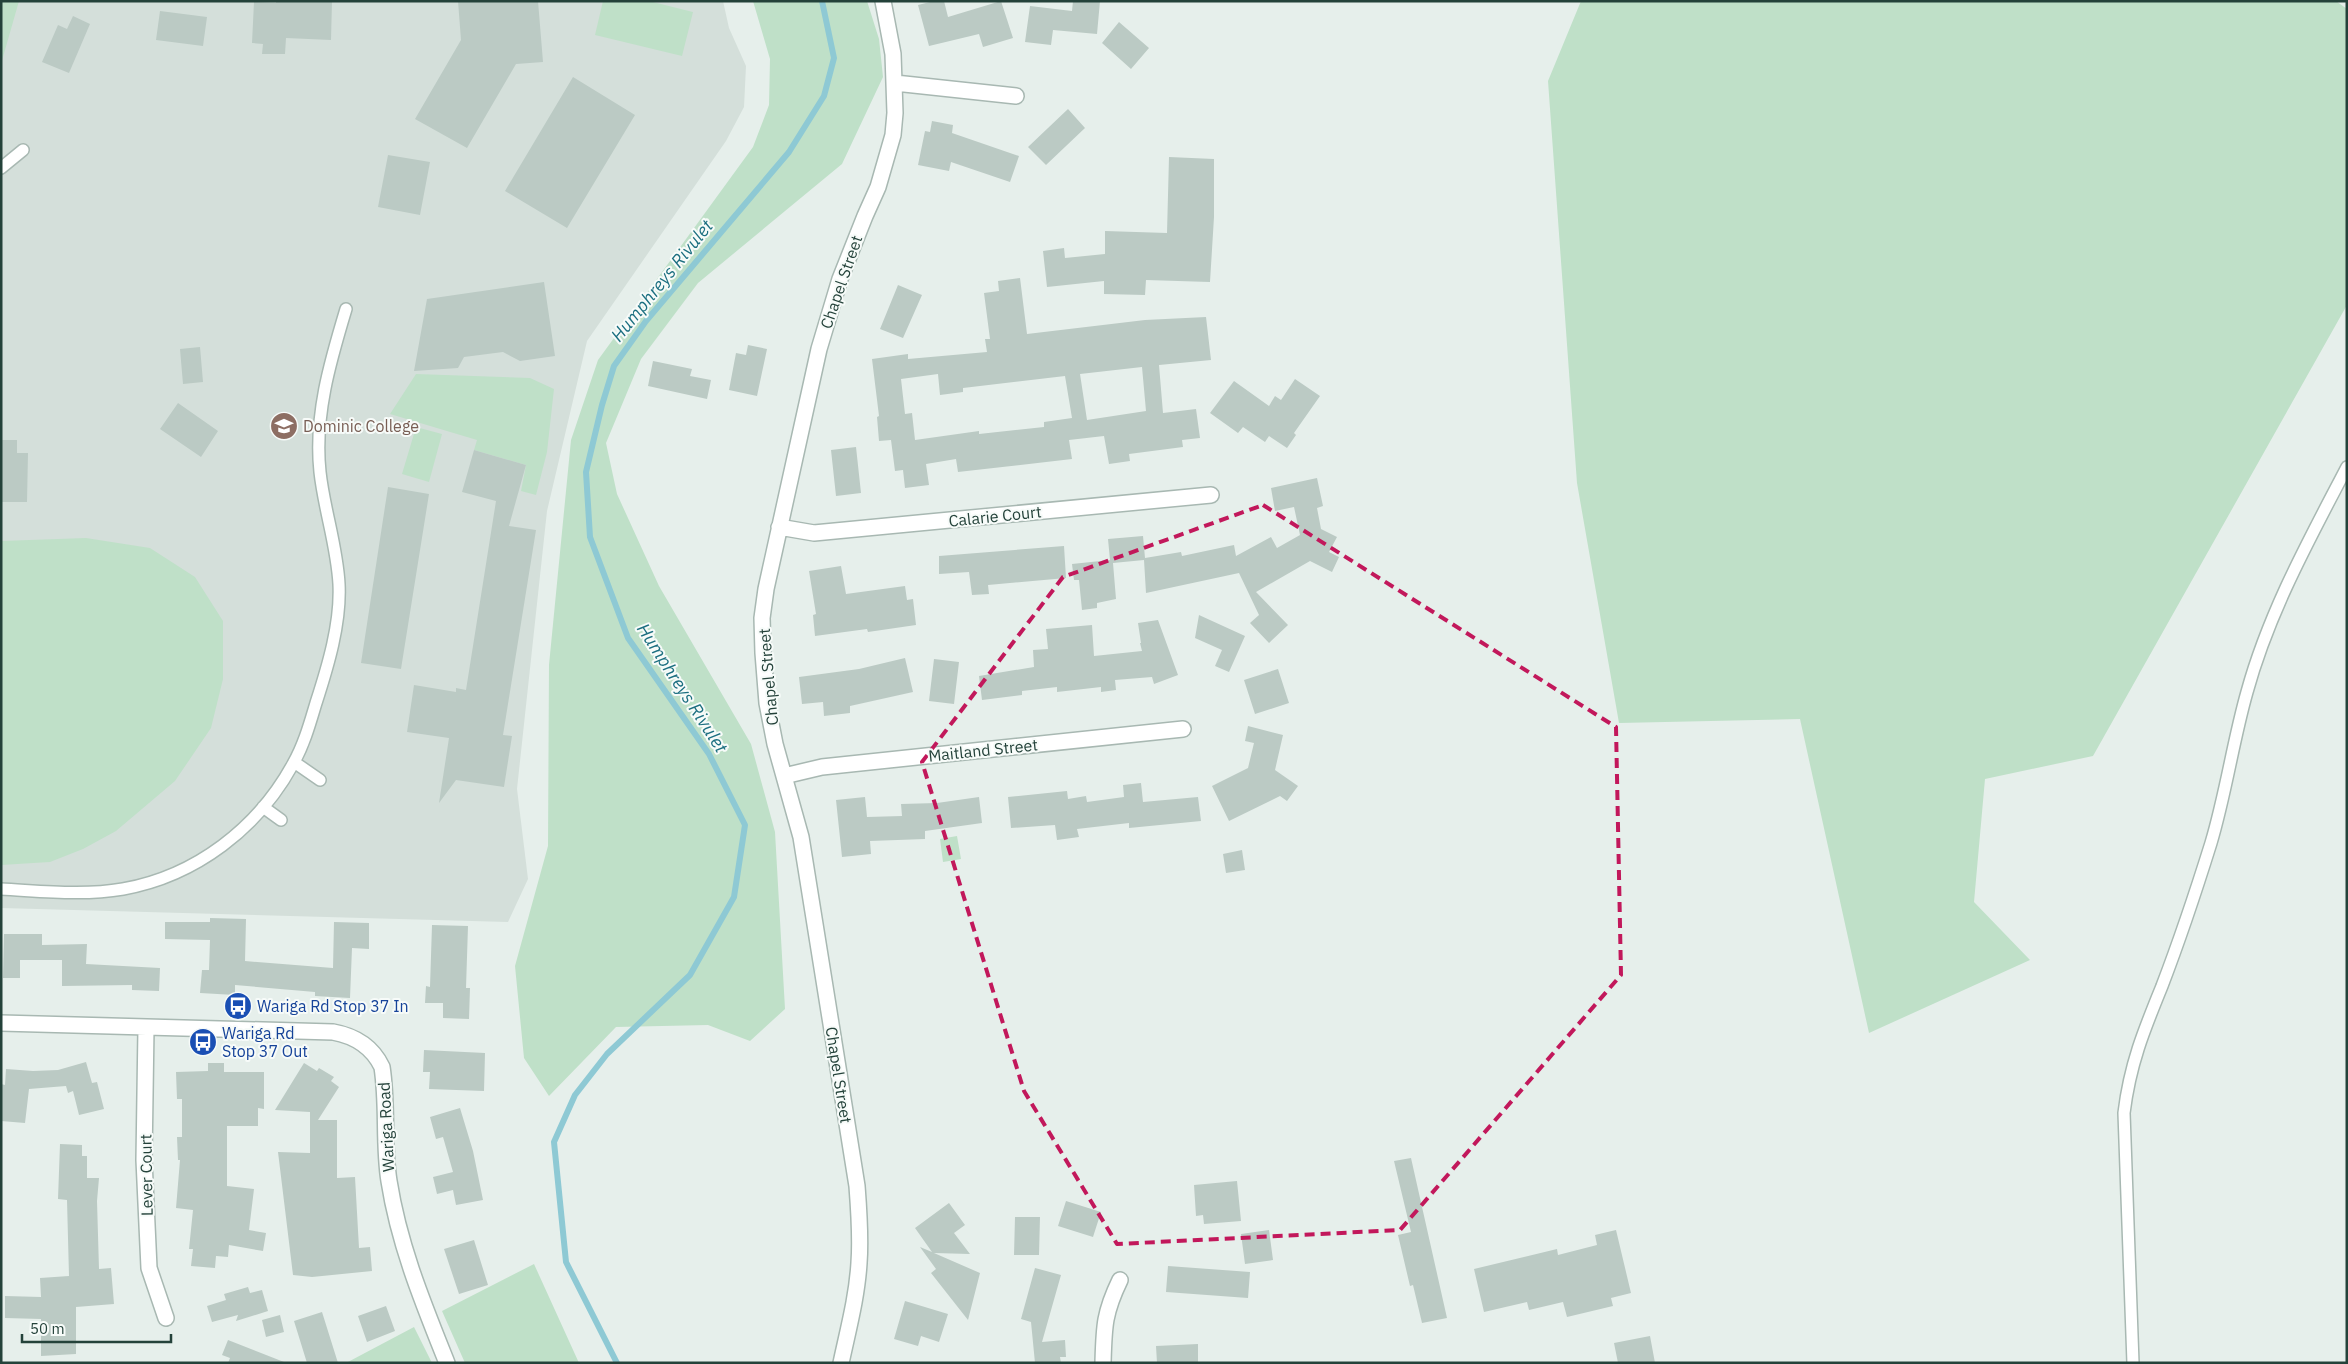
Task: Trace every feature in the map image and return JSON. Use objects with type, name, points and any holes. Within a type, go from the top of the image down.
[{"type":"street","name":"Chapel Street","points":[[841,1363],[859,1264],[860,1226],[857,1186],[808,872],[801,837],[775,744],[767,703],[762,618],[778,527],[826,324],[840,279],[878,188],[894,135],[895,83],[893,54],[883,1]]},
{"type":"street","points":[[895,83],[1016,96]]},
{"type":"street","name":"Calarie Court","points":[[778,527],[814,533],[1211,495]]},
{"type":"street","name":"Maitland Street","points":[[784,776],[822,767],[1183,729]]},
{"type":"street","name":"Wariga Road","points":[[1,1023],[333,1032],[347,1034],[358,1040],[373,1053],[382,1067],[384,1079],[385,1146],[389,1181],[398,1226],[416,1286],[447,1363]]},
{"type":"street","name":"Lever Court","points":[[146,1028],[144,1160],[149,1268],[166,1318]]},
{"type":"street","points":[[1103,1363],[1107,1308],[1120,1280]]},
{"type":"lane","points":[[1,168],[23,150]]},
{"type":"lane","points":[[1,889],[80,892],[123,889],[178,872],[210,856],[234,836],[263,807],[294,762],[318,697],[337,612],[339,584],[320,473],[318,441],[325,388],[346,309]]},
{"type":"lane","points":[[2133,1363],[2124,1112],[2128,1080],[2142,1031],[2162,985],[2211,841],[2247,692],[2268,629],[2292,572],[2347,467]]},
{"type":"lane","points":[[294,762],[320,780]]},
{"type":"lane","points":[[263,807],[281,820]]},
{"type":"highlighted area","points":[[1263,505],[1616,727],[1621,975],[1400,1230],[1117,1244],[1024,1091],[922,762],[1063,577]]},
{"type":"shaded area","name":"Dominic College","points":[[1,1],[723,1],[729,28],[746,66],[744,107],[726,141],[587,341],[547,511],[517,789],[528,879],[508,922],[1,908]]},
{"type":"green space","points":[[1,1],[19,1],[1,64]]},
{"type":"green space","points":[[603,1],[649,1],[693,12],[682,56],[595,35]]},
{"type":"green space","points":[[753,1],[867,1],[879,39],[883,77],[842,164],[698,283],[641,359],[606,443],[617,494],[659,586],[751,744],[775,832],[785,1009],[750,1041],[708,1025],[616,1027],[549,1096],[524,1058],[515,966],[548,846],[549,665],[571,440],[598,360],[753,147],[769,105],[770,59]]},
{"type":"green space","points":[[1581,1],[2336,1],[2347,9],[2347,305],[2093,756],[1985,779],[1974,902],[2030,960],[1869,1033],[1800,719],[1619,723],[1577,483],[1548,81]]},
{"type":"green space","points":[[416,374],[530,378],[554,389],[547,452],[536,495],[521,491],[526,465],[474,450],[477,440],[390,414]]},
{"type":"green space","points":[[416,427],[442,434],[429,482],[402,474]]},
{"type":"green space","points":[[86,538],[150,548],[195,577],[223,621],[223,679],[211,728],[175,781],[116,831],[83,849],[50,862],[1,865],[1,541]]},
{"type":"green space","points":[[957,836],[961,859],[943,862],[940,839]]},
{"type":"green space","points":[[534,1264],[579,1363],[465,1363],[442,1311]]},
{"type":"green space","points":[[414,1327],[432,1363],[346,1363]]},
{"type":"building","points":[[276,1],[332,1],[331,40],[286,38],[285,54],[262,54],[263,44],[252,43],[254,2],[276,3]]},
{"type":"building","points":[[458,1],[538,1],[543,62],[516,64],[467,148],[415,119],[461,40]]},
{"type":"building","points":[[934,1],[944,1],[948,17],[1001,1],[1013,38],[983,47],[979,34],[929,46],[918,5]]},
{"type":"building","points":[[1073,1],[1100,1],[1097,34],[1053,30],[1051,45],[1025,42],[1030,6],[1072,11]]},
{"type":"building","points":[[160,11],[207,17],[203,46],[156,40]]},
{"type":"building","points":[[73,16],[90,24],[69,73],[42,62],[58,25],[67,29]]},
{"type":"building","points":[[1119,22],[1149,48],[1131,69],[1102,43]]},
{"type":"building","points":[[573,77],[635,115],[567,228],[505,191]]},
{"type":"building","points":[[1068,109],[1085,128],[1046,165],[1028,147]]},
{"type":"building","points":[[932,121],[953,125],[952,133],[1019,156],[1010,182],[951,162],[949,171],[918,165],[925,131],[930,132]]},
{"type":"building","points":[[388,155],[430,162],[420,215],[378,207]]},
{"type":"building","points":[[1169,157],[1214,159],[1214,217],[1210,282],[1146,280],[1145,295],[1104,294],[1104,281],[1047,287],[1043,251],[1064,248],[1065,258],[1105,254],[1105,231],[1167,233]]},
{"type":"building","points":[[1020,278],[1027,334],[1145,320],[1206,317],[1211,360],[1159,365],[1163,413],[1196,409],[1200,438],[1182,440],[1183,447],[1129,454],[1130,461],[1109,464],[1104,436],[1069,440],[1072,459],[958,472],[956,459],[926,464],[929,485],[905,488],[903,470],[895,471],[891,440],[879,441],[877,417],[879,416],[872,359],[908,354],[908,359],[987,352],[985,339],[990,339],[984,293],[999,291],[998,281]],"holes":[[[1142,367],[1146,411],[1087,420],[1080,374]],[[938,374],[940,395],[963,392],[963,388],[1065,376],[1072,418],[1044,422],[1044,427],[979,434],[979,431],[915,440],[912,413],[905,414],[901,379]]]},
{"type":"building","points":[[544,282],[555,356],[520,361],[503,352],[464,357],[458,368],[414,371],[427,299]]},
{"type":"building","points":[[898,285],[922,295],[903,338],[880,329]]},
{"type":"building","points":[[748,345],[767,349],[757,396],[729,390],[736,353],[746,355]]},
{"type":"building","points":[[200,347],[203,382],[183,384],[180,349]]},
{"type":"building","points":[[653,361],[692,369],[690,376],[711,380],[707,399],[648,386]]},
{"type":"building","points":[[1295,379],[1320,396],[1294,433],[1296,435],[1287,448],[1269,436],[1265,442],[1243,427],[1238,433],[1210,413],[1234,381],[1269,406],[1275,396],[1281,400]]},
{"type":"building","points":[[178,403],[218,431],[201,457],[160,429]]},
{"type":"building","points":[[1,440],[17,440],[17,453],[28,453],[27,502],[1,502]]},
{"type":"building","points":[[856,447],[861,493],[836,496],[831,450]]},
{"type":"building","points":[[474,450],[526,465],[509,526],[536,530],[503,735],[512,736],[504,787],[456,780],[439,803],[449,738],[407,732],[414,685],[456,692],[456,688],[466,690],[496,501],[462,492]]},
{"type":"building","points":[[1317,478],[1323,506],[1317,508],[1321,529],[1337,537],[1329,552],[1339,557],[1332,572],[1310,561],[1256,592],[1288,625],[1269,643],[1250,623],[1259,615],[1239,573],[1146,593],[1144,560],[1113,563],[1116,599],[1097,603],[1097,608],[1082,610],[1079,580],[1074,580],[1072,564],[1110,560],[1108,539],[1143,536],[1145,558],[1181,552],[1182,556],[1234,545],[1236,556],[1271,537],[1277,548],[1300,535],[1294,507],[1275,511],[1271,488]]},
{"type":"building","points":[[388,487],[429,494],[401,669],[361,663]]},
{"type":"building","points":[[1064,546],[1066,578],[988,585],[989,594],[972,595],[969,572],[939,574],[939,556]]},
{"type":"building","points":[[841,566],[846,594],[905,586],[907,600],[913,599],[916,625],[868,632],[867,629],[815,636],[813,615],[816,614],[809,571]]},
{"type":"building","points":[[1199,615],[1245,636],[1229,672],[1215,666],[1222,650],[1195,638]]},
{"type":"building","points":[[1158,620],[1178,675],[1154,684],[1152,677],[1115,680],[1116,690],[1101,692],[1101,687],[1057,692],[1057,687],[1022,691],[1022,695],[982,700],[979,676],[1034,667],[1033,650],[1048,649],[1046,629],[1092,625],[1094,656],[1142,651],[1138,623]]},
{"type":"building","points":[[905,658],[913,692],[850,706],[850,713],[824,716],[823,702],[802,704],[799,677],[859,669]]},
{"type":"building","points":[[934,659],[959,662],[954,704],[929,701]]},
{"type":"building","points":[[1278,669],[1289,703],[1255,714],[1244,680]]},
{"type":"building","points":[[1248,726],[1283,735],[1275,770],[1298,786],[1287,801],[1280,796],[1229,821],[1212,786],[1248,768],[1254,743],[1245,741]]},
{"type":"building","points":[[1141,783],[1143,802],[1198,797],[1201,821],[1129,828],[1129,823],[1077,829],[1079,837],[1057,840],[1055,825],[1011,828],[1008,797],[1067,791],[1068,799],[1086,796],[1087,802],[1124,797],[1123,785]]},
{"type":"building","points":[[865,797],[867,817],[902,816],[901,804],[937,803],[979,797],[982,823],[925,831],[925,839],[870,841],[871,854],[842,857],[836,800]]},
{"type":"building","points":[[1242,850],[1245,870],[1226,873],[1223,854]]},
{"type":"building","points":[[210,918],[246,919],[245,961],[333,968],[334,922],[369,923],[369,949],[352,948],[350,998],[315,996],[315,992],[235,985],[235,995],[200,993],[202,970],[209,970],[210,940],[165,939],[165,922],[210,922]]},
{"type":"building","points":[[432,925],[468,926],[466,988],[470,988],[469,1019],[443,1018],[443,1003],[425,1003],[426,986],[430,987]]},
{"type":"building","points":[[4,934],[42,934],[42,945],[87,944],[86,964],[160,968],[159,991],[132,990],[132,985],[62,986],[62,960],[20,960],[20,978],[3,978]]},
{"type":"building","points":[[424,1050],[485,1053],[484,1091],[429,1089],[430,1072],[423,1072]]},
{"type":"building","points":[[86,1062],[92,1083],[97,1082],[104,1109],[79,1115],[73,1091],[68,1093],[66,1086],[29,1089],[25,1123],[1,1121],[1,1084],[5,1085],[6,1069],[58,1070]]},
{"type":"building","points":[[208,1063],[224,1063],[224,1072],[264,1072],[264,1109],[258,1108],[258,1126],[227,1126],[227,1186],[254,1189],[249,1230],[266,1233],[263,1251],[229,1245],[228,1257],[216,1256],[215,1268],[191,1266],[193,1249],[189,1249],[193,1210],[176,1208],[180,1160],[178,1160],[177,1137],[182,1137],[182,1099],[177,1099],[176,1072],[208,1071]]},
{"type":"building","points":[[304,1063],[317,1071],[319,1068],[334,1077],[331,1081],[339,1087],[318,1120],[337,1120],[337,1178],[355,1177],[359,1248],[370,1247],[372,1271],[312,1277],[293,1275],[278,1152],[310,1153],[310,1112],[275,1110]]},
{"type":"building","points":[[460,1108],[473,1151],[483,1200],[456,1205],[453,1190],[437,1194],[433,1177],[453,1172],[443,1137],[436,1139],[430,1117]]},
{"type":"building","points":[[60,1144],[82,1145],[82,1156],[87,1156],[87,1178],[99,1178],[97,1201],[99,1269],[111,1268],[114,1304],[76,1307],[76,1354],[41,1356],[41,1319],[5,1318],[5,1296],[41,1297],[40,1278],[69,1276],[67,1200],[58,1199]]},
{"type":"building","points":[[1411,1158],[1447,1318],[1422,1323],[1413,1285],[1410,1286],[1398,1235],[1411,1232],[1394,1161]]},
{"type":"building","points":[[1237,1181],[1241,1221],[1204,1224],[1203,1215],[1196,1216],[1194,1185]]},
{"type":"building","points":[[1066,1201],[1101,1212],[1093,1237],[1058,1226]]},
{"type":"building","points":[[949,1203],[965,1225],[954,1233],[970,1254],[934,1253],[980,1273],[968,1320],[931,1273],[936,1269],[920,1247],[932,1252],[915,1228]]},
{"type":"building","points":[[1015,1217],[1040,1217],[1039,1255],[1014,1255]]},
{"type":"building","points":[[1269,1230],[1273,1260],[1245,1264],[1241,1234]]},
{"type":"building","points":[[1616,1230],[1631,1293],[1611,1298],[1613,1306],[1567,1317],[1563,1302],[1529,1310],[1527,1302],[1484,1312],[1474,1269],[1557,1249],[1558,1255],[1597,1245],[1595,1235]]},
{"type":"building","points":[[474,1240],[488,1285],[459,1294],[444,1249]]},
{"type":"building","points":[[1168,1266],[1250,1272],[1248,1298],[1166,1292]]},
{"type":"building","points":[[1035,1268],[1061,1275],[1042,1342],[1065,1340],[1066,1357],[1060,1357],[1061,1363],[1035,1363],[1031,1322],[1021,1319]]},
{"type":"building","points":[[248,1287],[250,1293],[262,1290],[268,1311],[236,1321],[238,1315],[212,1322],[207,1306],[226,1300],[224,1294]]},
{"type":"building","points":[[905,1301],[948,1314],[939,1342],[921,1336],[918,1346],[894,1339]]},
{"type":"building","points":[[386,1306],[395,1331],[367,1342],[358,1316]]},
{"type":"building","points":[[322,1312],[338,1363],[307,1363],[294,1321]]},
{"type":"building","points":[[280,1315],[284,1332],[266,1337],[262,1320]]},
{"type":"building","points":[[1650,1336],[1655,1363],[1618,1363],[1614,1343]]},
{"type":"building","points":[[228,1340],[284,1363],[228,1363],[230,1358],[222,1355]]},
{"type":"building","points":[[1198,1344],[1198,1363],[1157,1363],[1156,1346]]},
{"type":"waterway","name":"Humphreys Rivulet","points":[[617,1363],[566,1262],[554,1142],[575,1095],[607,1054],[690,975],[734,897],[745,825],[709,754],[628,638],[590,537],[586,472],[602,405],[614,366],[646,321],[789,152],[824,96],[834,58],[822,1]]},
{"type":"place","name":"Dominic College","points":[[284,426]]},
{"type":"place","name":"Wariga Rd Stop 37 In","points":[[238,1006]]},
{"type":"place","name":"Wariga Rd Stop 37 Out","points":[[203,1042]]}]
